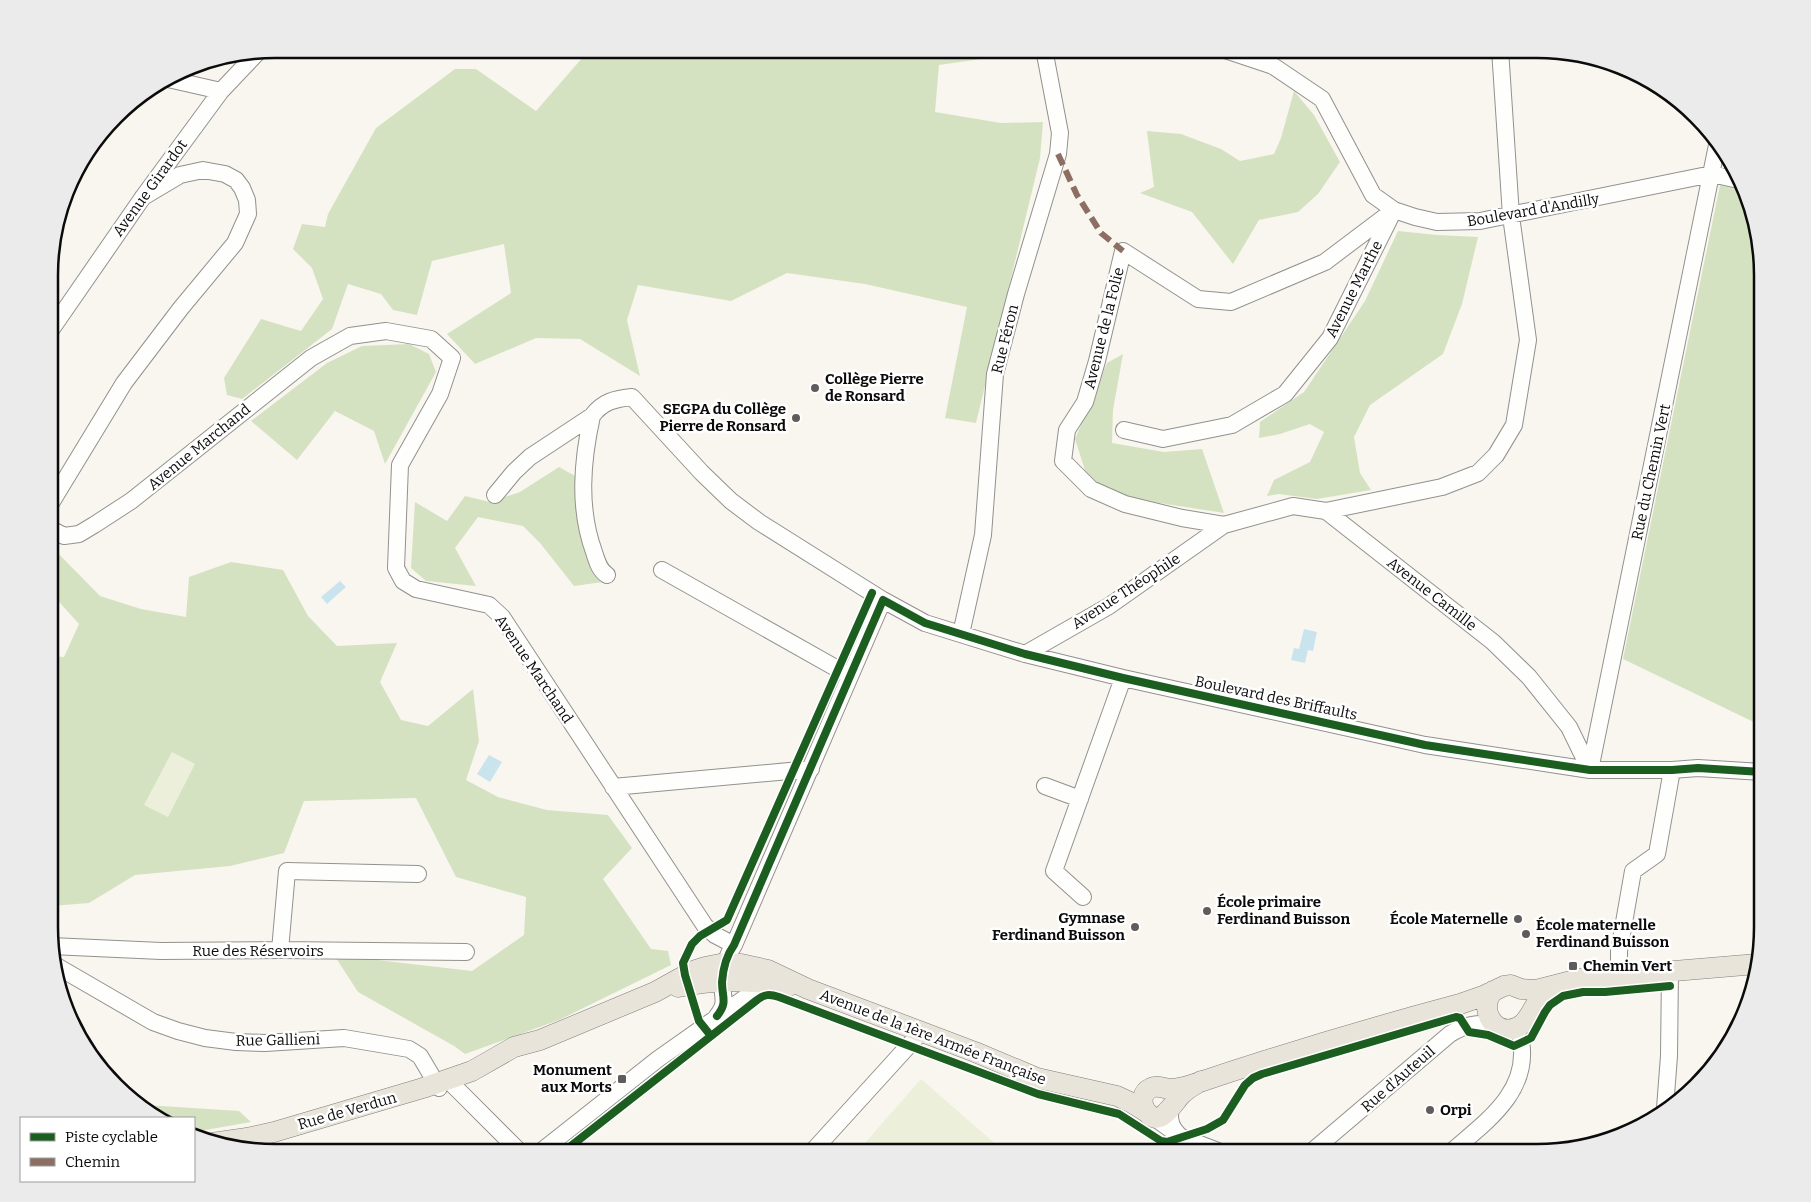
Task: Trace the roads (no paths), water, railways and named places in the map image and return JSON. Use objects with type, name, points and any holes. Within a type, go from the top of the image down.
[{"type":"main road","name":"Avenue de la 1ère Armée Française","points":[[1118,1096],[1155,1089],[1176,1088],[1201,1081],[1272,1057],[1460,1004],[1504,986],[1511,985],[1521,989],[1536,990],[1579,979],[1750,965]]},
{"type":"main road","name":"Avenue de la 1ère Armée Française","points":[[731,967],[766,983],[808,989]]},
{"type":"main road","name":"Avenue de la 1ère Armée Française","points":[[731,967],[768,970],[808,989],[1037,1078],[1118,1096],[1161,1111],[1181,1094],[1201,1081]]},
{"type":"main road","name":"Rue de Verdun","points":[[232,1140],[274,1132],[440,1085],[481,1066],[514,1047],[540,1040],[655,992],[696,983],[731,967]]},
{"type":"main road","name":"Avenue de la 1ère Armée Française","points":[[1510,1025],[1554,986]]},
{"type":"main road","points":[[1510,1025],[1531,1009],[1528,996],[1521,989]]},
{"type":"main road","points":[[1493,991],[1488,999],[1510,1025]]},
{"type":"main road","points":[[1460,1004],[1477,1006],[1510,1025]]},
{"type":"main road","points":[[1155,1089],[1169,1092],[1172,1096],[1161,1111],[1145,1110],[1142,1100],[1155,1089]]},
{"type":"street","name":"Rue Féron","points":[[961,634],[983,535],[996,374],[1016,294],[1058,154],[1060,133],[1046,58]]},
{"type":"street","name":"Boulevard d'Andilly","points":[[1249,58],[1273,66],[1322,99],[1373,195],[1394,210],[1437,222],[1473,222],[1511,216],[1712,174],[1731,178]]},
{"type":"street","points":[[1326,511],[1442,487],[1478,473],[1496,455],[1514,425],[1528,340],[1511,216],[1501,58]]},
{"type":"street","name":"Avenue Girardot","points":[[58,320],[143,197],[221,91],[252,59]]},
{"type":"street","points":[[177,81],[221,91]]},
{"type":"street","name":"Rue du Chemin Vert","points":[[1590,770],[1716,152]]},
{"type":"street","points":[[58,491],[124,383],[181,308],[235,243],[248,214],[248,200],[236,180],[225,174],[203,170],[180,175],[143,197]]},
{"type":"street","name":"Avenue Marthe","points":[[1124,430],[1163,439],[1232,425],[1285,394],[1330,338],[1394,210]]},
{"type":"street","name":"Avenue de la Folie","points":[[1224,525],[1182,518],[1125,504],[1091,489],[1063,461],[1067,430],[1085,402],[1097,361],[1123,251],[1198,299],[1231,302],[1325,262],[1394,210]]},
{"type":"street","name":"Avenue Marchand","points":[[58,533],[64,536],[79,534],[94,526],[131,501],[311,358],[350,336],[386,331],[431,338],[452,358],[440,394],[400,465],[396,568],[399,575],[403,581],[416,589],[489,605],[502,618],[705,926],[715,936],[731,967]]},
{"type":"street","name":"Boulevard des Briffaults","points":[[592,416],[597,408],[606,403],[616,399],[632,397],[702,473],[732,501],[759,522],[877,597],[925,623],[1025,654],[1123,678],[1425,745],[1590,770],[1672,770],[1698,768],[1754,772]]},
{"type":"street","points":[[495,495],[514,472],[530,457],[592,416]]},
{"type":"street","points":[[592,416],[586,443],[583,475],[584,510],[591,545],[602,572],[607,575]]},
{"type":"street","name":"Avenue Camille","points":[[1224,525],[1294,506],[1326,511],[1493,642],[1529,677],[1569,726],[1590,770]]},
{"type":"street","name":"Avenue Théophile","points":[[1025,654],[1109,606],[1224,525]]},
{"type":"street","points":[[662,570],[850,676]]},
{"type":"street","points":[[717,1016],[723,1008],[725,1001],[731,967],[850,676],[877,597]]},
{"type":"street","points":[[1083,897],[1054,871],[1123,678]]},
{"type":"street","points":[[613,787],[811,769]]},
{"type":"street","points":[[1619,975],[1619,951],[1634,871],[1657,854],[1672,770]]},
{"type":"street","points":[[1045,786],[1080,799]]},
{"type":"street","points":[[280,950],[287,871],[418,874]]},
{"type":"street","name":"Rue des Réservoirs","points":[[58,946],[161,951],[466,952]]},
{"type":"street","points":[[731,967],[738,994],[733,1006]]},
{"type":"street","name":"Rue Gallieni","points":[[62,969],[153,1022],[205,1038],[236,1042],[344,1038],[409,1050],[420,1056],[440,1085],[511,1145]]},
{"type":"street","points":[[1665,1102],[1669,1056],[1670,971]]},
{"type":"street","points":[[550,1145],[658,1059],[766,983]]},
{"type":"street","name":"Rue d'Auteuil","points":[[1319,1145],[1450,1034],[1472,1024],[1510,1025]]},
{"type":"street","points":[[1459,1145],[1501,1107],[1514,1090],[1522,1058],[1510,1025]]},
{"type":"street","points":[[818,1145],[921,1032]]},
{"type":"street","points":[[1161,1111],[1181,1137],[1202,1145]]},
{"type":"water","points":[[340,581],[346,587],[327,604],[321,597]]},
{"type":"water","points":[[1304,629],[1317,632],[1313,651],[1308,650],[1305,663],[1291,660],[1294,648],[1299,649]]},
{"type":"water","points":[[489,755],[502,762],[490,782],[477,774]]},
{"type":"place","name":"Collège Pierre de Ronsard","points":[[815,388]]},
{"type":"place","name":"SEGPA du Collège Pierre de Ronsard","points":[[796,418]]},
{"type":"place","name":"École primaire Ferdinand Buisson","points":[[1207,911]]},
{"type":"place","name":"École Maternelle","points":[[1518,919]]},
{"type":"place","name":"Gymnase Ferdinand Buisson","points":[[1135,927]]},
{"type":"place","name":"École maternelle Ferdinand Buisson","points":[[1526,934]]},
{"type":"place","name":"Chemin Vert","points":[[1573,966]]},
{"type":"place","name":"Monument aux Morts","points":[[622,1079]]},
{"type":"place","name":"Orpi","points":[[1430,1110]]}]
